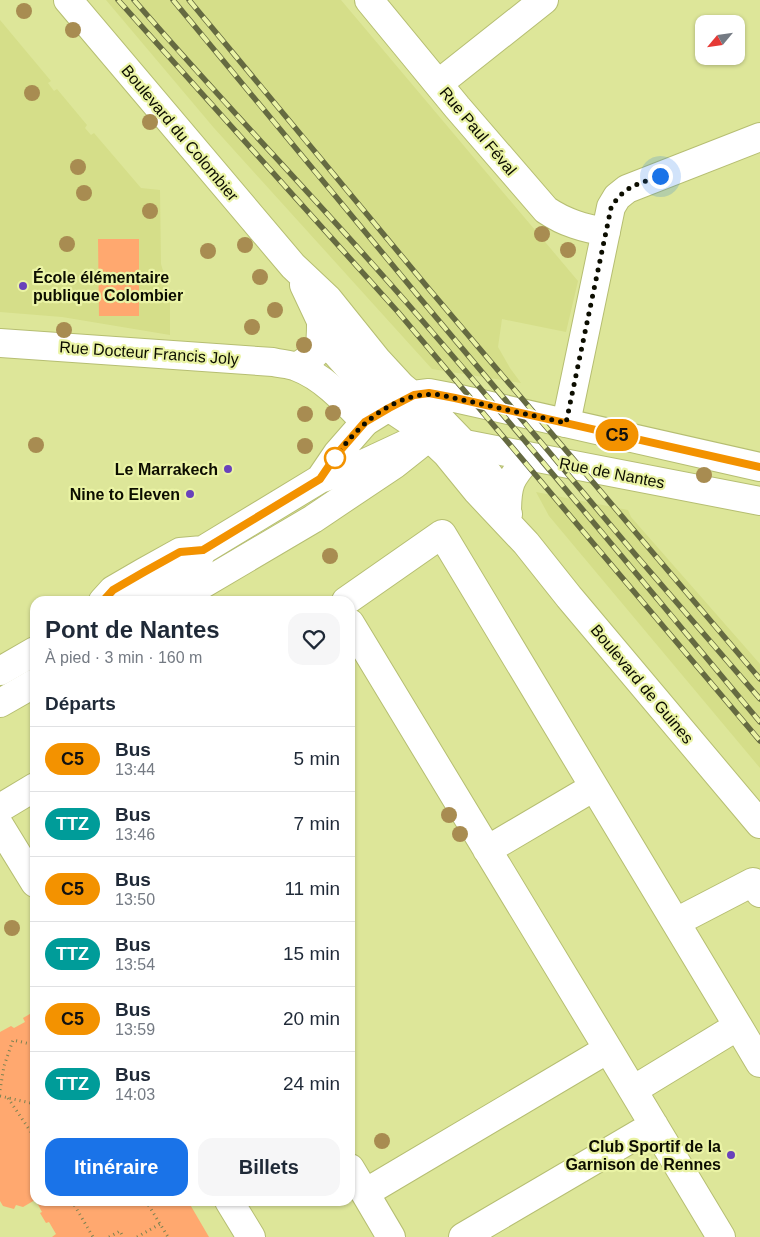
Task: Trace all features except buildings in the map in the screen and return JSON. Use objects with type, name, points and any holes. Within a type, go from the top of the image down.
[{"type":"main road","name":"Boulevard du Colombier","points":[[68,0],[294,266],[328,299],[394,379],[436,414],[464,444]]},
{"type":"main road","name":"Rue Paul Féval","points":[[369,0],[546,210],[559,219],[573,225],[606,232]]},
{"type":"main road","points":[[438,84],[544,0]]},
{"type":"main road","points":[[566,423],[611,208],[617,197],[627,189],[760,137]]},
{"type":"main road","name":"Boulevard du Colombier","points":[[294,266],[336,353],[372,395],[429,437]]},
{"type":"main road","points":[[297,367],[318,352],[321,345],[321,324]]},
{"type":"main road","name":"Rue Docteur Francis Joly","points":[[0,343],[274,362],[297,367],[327,385],[353,408],[365,422]]},
{"type":"main road","points":[[320,479],[337,454],[365,422],[414,395],[429,393],[760,467]]},
{"type":"main road","points":[[108,596],[113,590],[180,552],[203,550],[320,479],[365,463],[408,443],[429,437]]},
{"type":"main road","points":[[174,596],[314,520],[395,464],[429,437]]},
{"type":"main road","name":"Rue de Nantes","points":[[429,437],[760,501]]},
{"type":"main road","name":"Boulevard de Guines","points":[[429,437],[446,453],[477,491],[526,542]]},
{"type":"main road","name":"Boulevard de Guines","points":[[464,444],[476,456],[494,482],[507,513],[526,542],[569,597],[760,824]]},
{"type":"main road","points":[[507,513],[508,487],[529,457]]},
{"type":"main road","points":[[353,596],[442,534],[760,1063]]},
{"type":"main road","points":[[173,596],[192,570],[203,550]]},
{"type":"main road","points":[[355,631],[722,1237]]},
{"type":"main road","points":[[0,671],[30,654]]},
{"type":"main road","points":[[0,703],[30,686]]},
{"type":"main road","points":[[487,850],[594,787]]},
{"type":"main road","points":[[0,808],[30,790]]},
{"type":"main road","points":[[0,826],[30,875]]},
{"type":"main road","points":[[676,922],[753,882],[760,893]]},
{"type":"main road","points":[[633,1090],[738,1026]]},
{"type":"main road","points":[[365,1193],[608,1049]]},
{"type":"main road","points":[[463,1237],[654,1125]]},
{"type":"main road","points":[[355,1176],[387,1236]]},
{"type":"main road","points":[[233,1206],[251,1237]]},
{"type":"path","points":[[0,1090],[4,1066],[13,1040],[30,1044]]},
{"type":"path","points":[[0,1096],[30,1103]]},
{"type":"path","points":[[8,1098],[30,1131]]},
{"type":"path","points":[[75,1206],[93,1237]]},
{"type":"path","points":[[149,1206],[168,1237]]},
{"type":"path","points":[[137,1237],[160,1224]]},
{"type":"path","points":[[109,1237],[120,1231],[123,1237]]},
{"type":"shaded area","points":[[106,0],[341,0],[578,281],[566,332],[502,319],[498,347],[521,383],[432,369],[214,128]]},
{"type":"shaded area","points":[[0,20],[51,81],[48,83],[54,91],[57,89],[87,125],[85,128],[91,135],[94,133],[141,188],[160,190],[161,264],[170,294],[170,335],[62,317],[0,312]]},
{"type":"shaded area","points":[[98,239],[139,239],[139,316],[99,316]]},
{"type":"shaded area","points":[[536,492],[628,510],[631,517],[760,664],[760,768],[549,516]]},
{"type":"shaded area","points":[[30,1014],[30,1203],[23,1207],[16,1205],[14,1209],[3,1206],[0,1201],[0,1032],[25,1022],[23,1018]]},
{"type":"shaded area","points":[[39,1206],[191,1206],[209,1237],[52,1237],[56,1234],[49,1222],[46,1223],[40,1213],[42,1212]]},
{"type":"railway","points":[[118,0],[398,312],[760,741]]},
{"type":"railway","points":[[134,0],[407,303],[541,459],[760,722]]},
{"type":"railway","points":[[173,0],[419,297],[634,553],[760,699]]},
{"type":"railway","points":[[189,0],[429,289],[760,679]]},
{"type":"bus line","name":"C5","points":[[108,596],[113,590],[180,552],[203,550],[320,479],[337,454],[365,422],[414,395],[429,393],[455,398],[760,467]]},
{"type":"place","name":"École élémentaire publique Colombier","points":[[23,286]]},
{"type":"place","name":"Le Marrakech","points":[[228,469]]},
{"type":"place","name":"Nine to Eleven","points":[[190,494]]},
{"type":"place","name":"Club Sportif de la Garnison de Rennes","points":[[731,1155]]},
{"type":"route","points":[[335,458],[365,422],[414,395],[429,393],[441,395],[566,423],[611,208],[617,197],[627,189],[660,176]]}]
